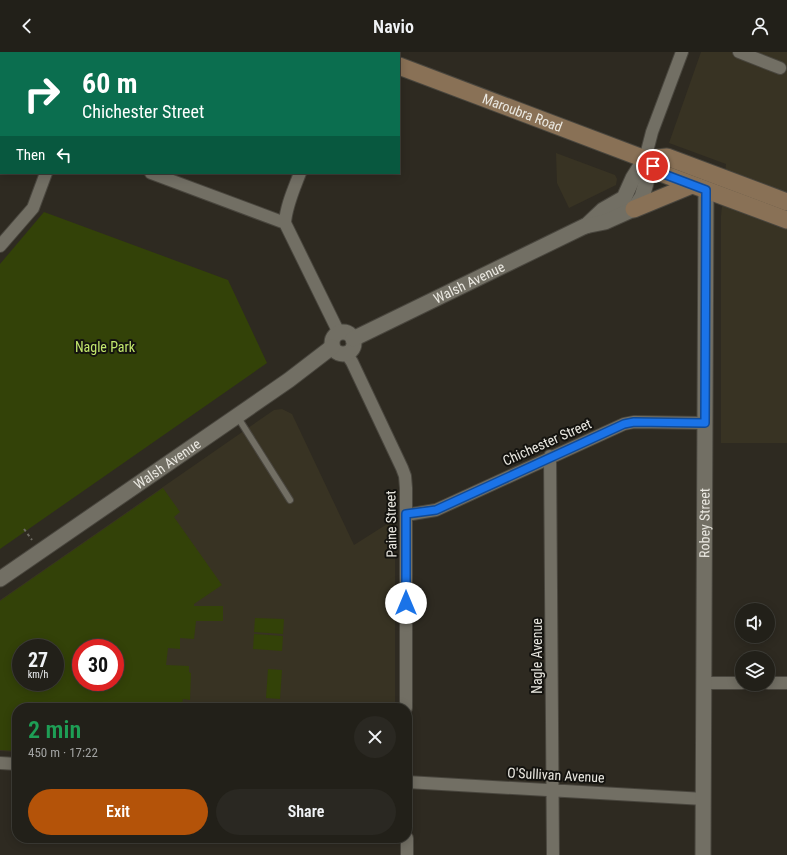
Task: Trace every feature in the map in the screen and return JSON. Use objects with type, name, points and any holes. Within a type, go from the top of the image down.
[{"type":"main road","name":"Maroubra Road","points":[[400,66],[645,158],[661,173],[787,220]]},
{"type":"main road","name":"Maroubra Road","points":[[645,158],[667,157],[787,202]]},
{"type":"main road","points":[[634,209],[699,187]]},
{"type":"street","points":[[634,209],[642,197],[646,183],[645,158],[652,132],[682,52]]},
{"type":"street","points":[[739,52],[783,68]]},
{"type":"street","name":"Walsh Avenue","points":[[585,226],[603,210],[624,198],[633,178],[645,158]]},
{"type":"street","points":[[0,246],[33,208],[46,174]]},
{"type":"street","points":[[154,174],[285,223]]},
{"type":"street","points":[[300,174],[288,205],[285,223],[346,336],[353,346],[350,352],[346,354],[339,353],[332,347],[333,338],[346,336]]},
{"type":"street","name":"Robey Street","points":[[699,187],[705,423],[703,855]]},
{"type":"street","name":"Walsh Avenue","points":[[346,336],[585,226],[605,222],[634,209]]},
{"type":"street","name":"Walsh Avenue","points":[[0,579],[289,380],[332,347]]},
{"type":"street","name":"Paine Street","points":[[346,354],[352,362],[402,468],[404,476],[406,488],[406,703]]},
{"type":"street","name":"Chichester Street","points":[[406,514],[436,510],[550,456],[624,424],[634,422],[705,423]]},
{"type":"street","name":"Nagle Avenue","points":[[550,456],[553,855]]},
{"type":"street","points":[[704,683],[735,683]]},
{"type":"street","points":[[775,683],[787,683]]},
{"type":"street","points":[[0,763],[12,764]]},
{"type":"street","name":"O'Sullivan Avenue","points":[[412,782],[704,799]]},
{"type":"street","points":[[407,843],[407,855]]},
{"type":"lane","points":[[237,416],[290,500]]},
{"type":"path","points":[[24,529],[32,540]]},
{"type":"shaded area","points":[[701,52],[787,52],[787,443],[721,443],[721,216],[726,164],[669,143]]},
{"type":"shaded area","points":[[556,153],[615,175],[617,179],[616,185],[569,208],[557,183]]},
{"type":"shaded area","points":[[282,409],[292,414],[354,545],[395,519],[395,703],[12,703],[12,752],[0,751],[0,600],[274,410]]},
{"type":"green space","name":"Nagle Park","points":[[44,212],[228,280],[267,363],[0,549],[0,264]]},
{"type":"green space","points":[[163,488],[180,512],[174,517],[222,585],[194,604],[194,606],[223,606],[223,621],[196,621],[194,639],[180,638],[180,649],[168,648],[166,665],[189,666],[189,672],[191,673],[190,700],[183,699],[182,703],[12,703],[12,751],[0,750],[0,601]]},
{"type":"green space","points":[[255,618],[284,619],[283,634],[254,632]]},
{"type":"green space","points":[[254,634],[283,636],[282,651],[253,649]]},
{"type":"green space","points":[[268,669],[282,670],[280,699],[266,698]]},
{"type":"route","points":[[406,603],[406,514],[436,510],[550,456],[624,424],[634,422],[705,423],[706,190],[661,173],[653,166]]}]
